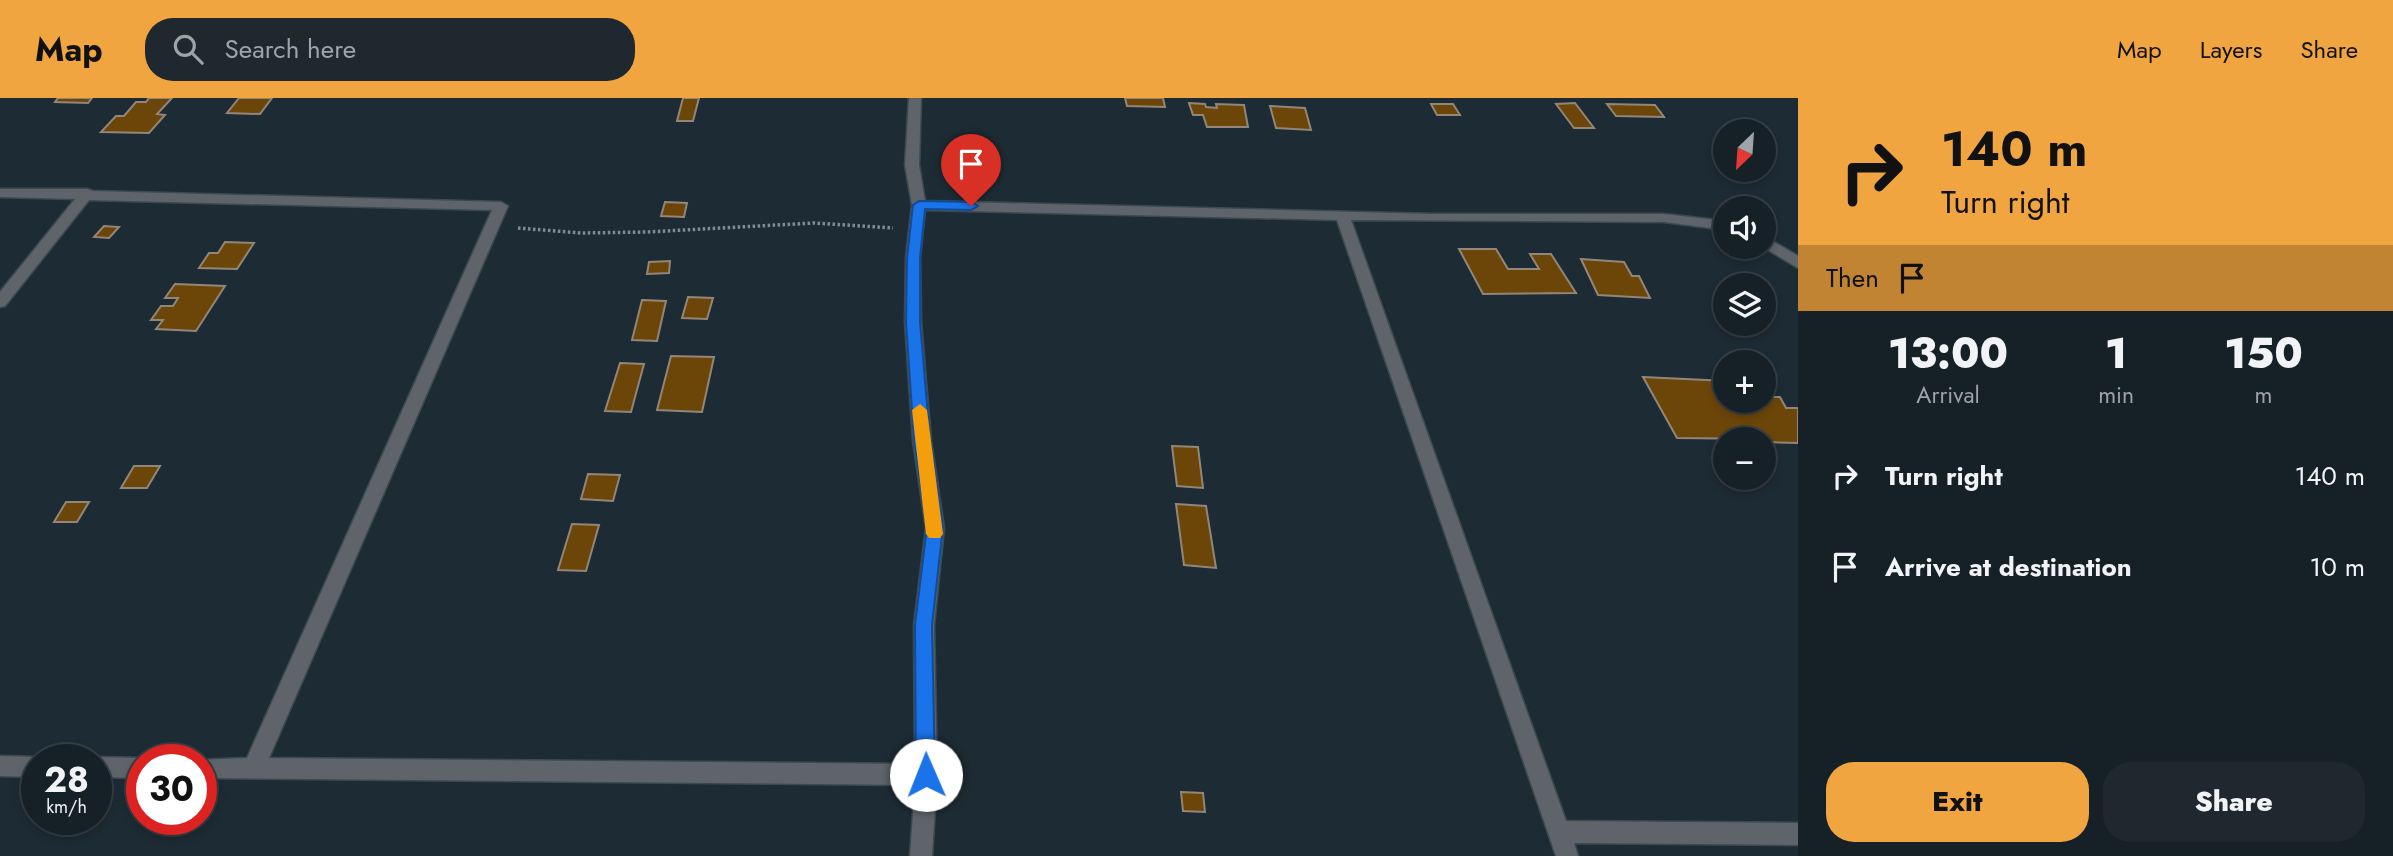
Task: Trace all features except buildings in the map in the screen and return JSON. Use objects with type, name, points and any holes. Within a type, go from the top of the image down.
[{"type":"street","points":[[915,98],[912,165],[919,205],[913,322],[922,440],[935,527],[923,625],[926,775],[921,856]]},
{"type":"street","points":[[0,192],[501,206],[253,769]]},
{"type":"street","points":[[0,302],[87,193]]},
{"type":"street","points":[[919,205],[1342,215],[1664,218],[1713,224]]},
{"type":"street","points":[[1342,215],[1567,856]]},
{"type":"street","points":[[1776,249],[1798,263]]},
{"type":"street","points":[[0,766],[21,767]]},
{"type":"street","points":[[217,768],[926,775]]},
{"type":"street","points":[[1557,832],[1798,834]]},
{"type":"path","points":[[493,226],[581,233],[814,223],[916,229]]},
{"type":"slow traffic","points":[[920,410],[934,534]]},
{"type":"route","points":[[926,775],[923,625],[935,527],[922,440],[913,322],[913,258],[919,205],[971,206]]}]
